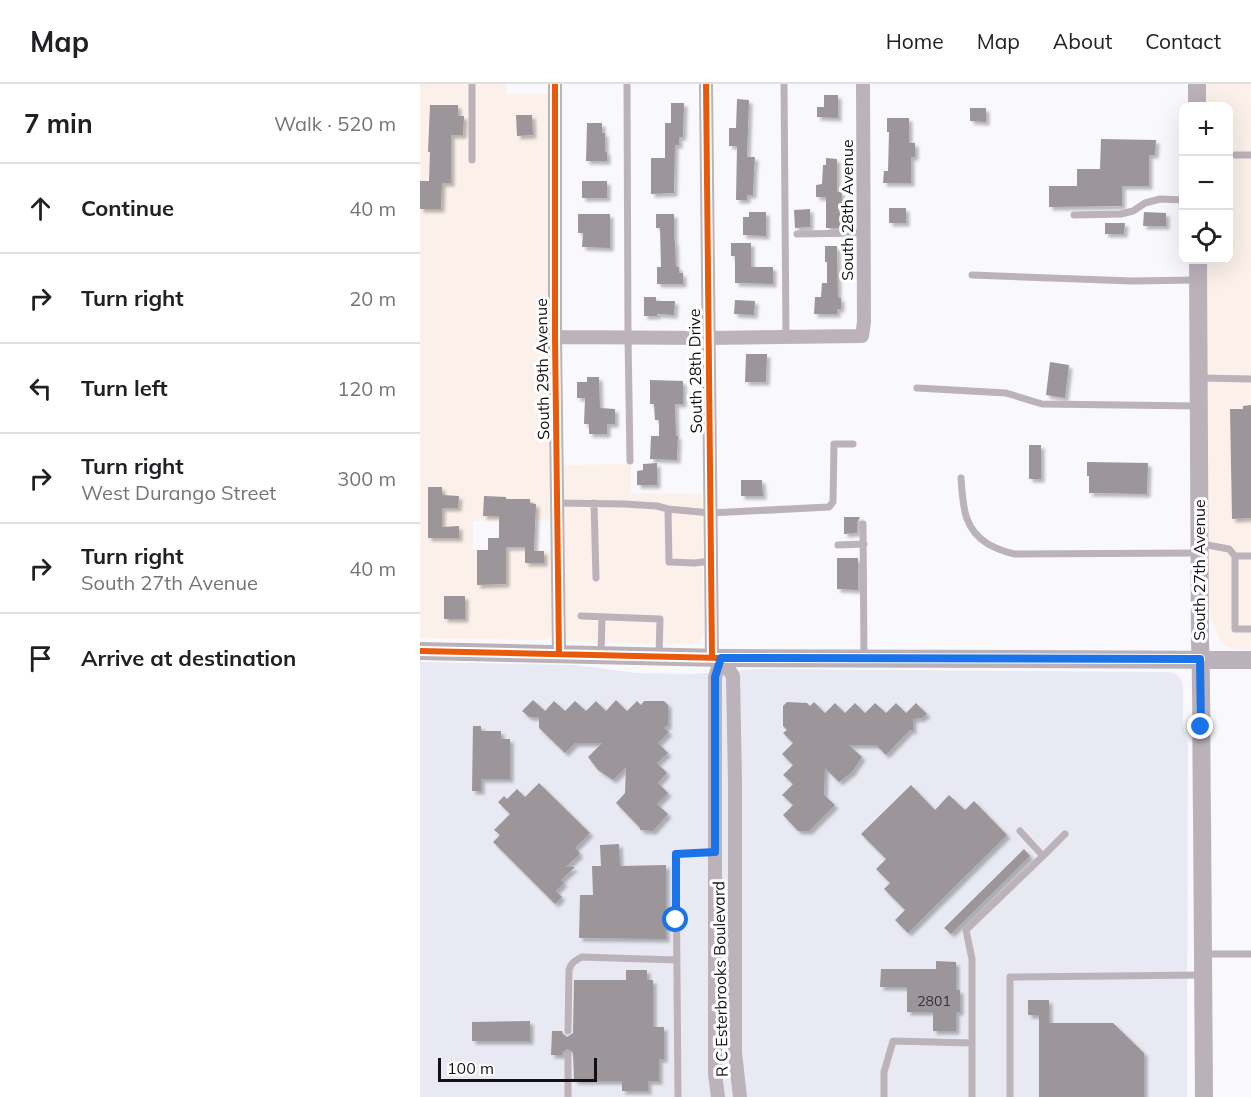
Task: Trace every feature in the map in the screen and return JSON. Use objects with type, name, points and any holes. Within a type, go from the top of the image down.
[{"type":"main road","points":[[1197,84],[1197,102]]},
{"type":"main road","name":"South 27th Avenue","points":[[1198,264],[1204,1097]]},
{"type":"main road","points":[[420,651],[717,658],[1251,660]]},
{"type":"street","name":"South 29th Avenue","points":[[555,84],[559,654]]},
{"type":"street","name":"South 28th Drive","points":[[706,84],[710,513],[717,658]]},
{"type":"street","name":"South 28th Avenue","points":[[786,337],[862,336],[864,322],[863,84]]},
{"type":"street","points":[[555,337],[786,337]]},
{"type":"street","name":"R C Esterbrooks Boulevard","points":[[717,658],[715,677],[715,1074],[718,1097]]},
{"type":"street","name":"R C Esterbrooks Boulevard","points":[[717,658],[733,676],[735,1053],[740,1097]]},
{"type":"lane","points":[[472,84],[472,160]]},
{"type":"lane","points":[[627,84],[630,461]]},
{"type":"lane","points":[[784,84],[786,337]]},
{"type":"lane","points":[[1234,155],[1251,155]]},
{"type":"lane","points":[[1074,215],[1120,214],[1133,211],[1144,203],[1160,199],[1179,200]]},
{"type":"lane","points":[[797,234],[863,233]]},
{"type":"lane","points":[[972,275],[1132,281],[1198,280]]},
{"type":"lane","points":[[1198,378],[1251,380]]},
{"type":"lane","points":[[917,388],[1006,393],[1042,404],[1199,406]]},
{"type":"lane","points":[[557,503],[657,506],[710,513],[829,507],[833,502],[834,444],[853,444]]},
{"type":"lane","points":[[961,478],[964,511],[974,534],[1004,552],[1015,554],[1229,549],[1235,556],[1235,629],[1251,628]]},
{"type":"lane","points":[[594,503],[596,578]]},
{"type":"lane","points":[[668,509],[669,562],[711,561]]},
{"type":"lane","points":[[863,524],[864,658]]},
{"type":"lane","points":[[838,545],[864,544]]},
{"type":"lane","points":[[1235,556],[1251,556]]},
{"type":"lane","points":[[581,616],[660,619],[659,656]]},
{"type":"lane","points":[[602,617],[602,655]]},
{"type":"lane","points":[[1020,831],[1043,856]]},
{"type":"lane","points":[[972,1097],[972,958],[966,930],[1065,834]]},
{"type":"lane","points":[[678,1097],[676,854],[715,852]]},
{"type":"lane","points":[[1204,954],[1251,954]]},
{"type":"lane","points":[[568,1031],[569,970],[576,959],[582,957],[677,960]]},
{"type":"lane","points":[[1010,1097],[1010,977],[1204,975]]},
{"type":"lane","points":[[884,1097],[884,1072],[893,1041],[972,1043]]},
{"type":"lane","points":[[568,1055],[568,1097]]},
{"type":"shaded area","points":[[420,84],[506,84],[507,94],[551,94],[552,520],[473,521],[473,550],[552,550],[553,631],[544,640],[420,638]]},
{"type":"shaded area","points":[[1204,84],[1251,84],[1251,649],[1235,649],[1221,642],[1211,619],[1208,603],[1205,264],[1233,264],[1233,102],[1204,102]]},
{"type":"shaded area","points":[[631,464],[631,493],[702,494],[704,635],[697,644],[571,642],[566,640],[563,634],[563,465]]},
{"type":"shaded area","points":[[420,662],[574,665],[636,673],[693,674],[756,669],[1170,672],[1176,674],[1183,684],[1183,725],[1188,745],[1187,1097],[420,1097]]},
{"type":"building","points":[[824,95],[838,95],[838,118],[817,117],[817,107],[824,107]]},
{"type":"building","points":[[737,99],[749,100],[747,157],[755,157],[753,195],[747,195],[747,200],[736,200],[737,146],[729,146],[729,128],[736,128]]},
{"type":"building","points":[[671,103],[684,103],[683,137],[679,137],[679,145],[675,145],[674,193],[651,194],[651,158],[665,158],[665,123],[671,123]]},
{"type":"building","points":[[430,105],[458,105],[458,116],[464,116],[463,135],[451,135],[451,183],[442,183],[441,209],[420,209],[420,181],[429,181]]},
{"type":"building","points":[[970,108],[986,108],[986,122],[970,121]]},
{"type":"building","points":[[516,115],[532,115],[533,135],[517,136]]},
{"type":"building","points":[[887,118],[909,118],[909,143],[915,143],[915,157],[911,157],[911,183],[883,183],[884,171],[888,171]]},
{"type":"building","points":[[587,123],[602,123],[607,161],[586,161]]},
{"type":"building","points":[[1101,139],[1156,140],[1155,155],[1149,155],[1149,186],[1122,186],[1122,206],[1049,207],[1049,186],[1077,186],[1077,169],[1100,169]]},
{"type":"building","points":[[826,158],[837,159],[837,192],[842,192],[841,228],[826,228],[826,197],[816,197],[816,185],[822,184],[823,165],[826,165]]},
{"type":"building","points":[[582,181],[607,181],[607,198],[582,198]]},
{"type":"building","points":[[889,208],[906,208],[906,223],[889,223]]},
{"type":"building","points":[[810,209],[810,227],[795,228],[794,210]]},
{"type":"building","points":[[749,212],[766,212],[766,236],[743,235],[743,217],[749,217]]},
{"type":"building","points":[[1144,212],[1166,213],[1166,226],[1143,226]]},
{"type":"building","points":[[578,214],[610,214],[610,248],[582,247],[583,233],[578,233]]},
{"type":"building","points":[[656,214],[674,214],[676,267],[679,267],[679,273],[683,273],[683,284],[657,284],[657,267],[661,267],[660,228],[656,228]]},
{"type":"building","points":[[1105,223],[1125,223],[1124,234],[1105,234]]},
{"type":"building","points":[[731,243],[751,243],[751,267],[773,267],[773,284],[735,283],[735,256],[731,256]]},
{"type":"building","points":[[825,246],[837,246],[838,298],[841,298],[841,309],[837,309],[837,314],[814,314],[815,297],[821,297],[822,283],[827,283]]},
{"type":"building","points":[[644,297],[656,297],[656,301],[675,301],[674,315],[644,316]]},
{"type":"building","points":[[735,300],[755,301],[754,315],[734,314]]},
{"type":"building","points":[[746,354],[767,354],[766,382],[745,382]]},
{"type":"building","points":[[1050,362],[1069,365],[1065,398],[1046,395]]},
{"type":"building","points":[[587,377],[599,377],[600,408],[615,409],[615,424],[607,424],[607,434],[589,434],[589,424],[584,424],[585,398],[577,398],[577,382],[587,382]]},
{"type":"building","points":[[650,380],[683,381],[683,404],[675,404],[676,436],[678,436],[677,460],[650,459],[651,436],[659,436],[659,420],[655,420],[654,404],[650,404]]},
{"type":"building","points":[[1251,405],[1251,518],[1232,519],[1230,409],[1243,409],[1243,406]]},
{"type":"building","points":[[1029,445],[1041,445],[1041,479],[1029,479]]},
{"type":"building","points":[[1087,462],[1148,463],[1147,494],[1089,493]]},
{"type":"building","points":[[657,463],[657,485],[637,485],[637,471],[643,470],[643,464]]},
{"type":"building","points":[[741,480],[762,480],[763,496],[741,496]]},
{"type":"building","points":[[428,487],[442,487],[442,495],[459,496],[458,508],[442,508],[442,527],[459,526],[459,538],[428,538]]},
{"type":"building","points":[[484,496],[530,499],[530,503],[536,504],[534,551],[544,551],[544,563],[525,563],[525,547],[506,547],[506,584],[477,585],[477,550],[488,550],[488,538],[499,538],[499,516],[483,516]]},
{"type":"building","points":[[844,517],[860,517],[857,523],[857,533],[844,534]]},
{"type":"building","points":[[837,558],[858,558],[858,590],[837,589]]},
{"type":"building","points":[[444,596],[465,596],[465,619],[444,619]]},
{"type":"building","points":[[533,700],[545,711],[554,701],[565,711],[575,701],[586,711],[596,701],[606,711],[616,700],[627,711],[637,701],[641,705],[644,701],[664,701],[668,705],[668,725],[664,728],[669,732],[658,743],[668,753],[657,763],[667,773],[658,783],[668,793],[657,804],[668,814],[653,831],[640,830],[616,803],[625,793],[626,767],[613,780],[598,770],[588,757],[602,743],[575,743],[565,753],[539,728],[539,717],[529,717],[522,711]]},
{"type":"building","points":[[787,702],[807,703],[810,706],[814,702],[825,713],[835,703],[845,713],[855,703],[865,713],[875,703],[886,713],[896,703],[906,713],[916,703],[927,714],[922,718],[913,719],[913,731],[910,730],[886,755],[876,745],[849,745],[862,757],[852,772],[839,782],[825,768],[824,795],[835,805],[809,831],[798,831],[783,815],[793,805],[782,795],[793,784],[783,775],[793,765],[782,754],[793,743],[783,733],[787,730],[783,726],[783,706]]},
{"type":"building","points":[[473,726],[481,726],[481,731],[501,731],[501,739],[510,739],[510,779],[481,779],[481,791],[472,791]]},
{"type":"building","points":[[539,783],[590,833],[575,848],[579,855],[566,867],[575,867],[561,880],[564,883],[556,891],[562,897],[555,904],[493,842],[500,835],[494,830],[510,814],[498,802],[504,796],[507,799],[517,789],[525,797]]},
{"type":"building","points":[[911,785],[935,810],[949,795],[965,810],[974,801],[1007,835],[908,933],[895,920],[905,910],[884,889],[890,883],[876,869],[886,859],[861,834]]},
{"type":"building","points":[[619,844],[620,866],[666,865],[666,939],[579,938],[580,895],[593,895],[592,866],[601,866],[600,845]]},
{"type":"building","points":[[1024,849],[1030,856],[951,934],[944,928]]},
{"type":"building","points":[[936,961],[956,962],[956,990],[960,990],[960,1012],[956,1012],[956,1031],[933,1031],[933,1012],[907,1012],[907,987],[880,987],[881,969],[936,969]]},
{"type":"building","points":[[626,970],[647,970],[647,980],[653,980],[653,1027],[664,1027],[664,1059],[659,1059],[659,1081],[648,1081],[648,1091],[622,1091],[622,1081],[574,1081],[573,1052],[567,1049],[562,1055],[551,1055],[552,1031],[562,1031],[567,1037],[573,1033],[574,980],[626,980]]},
{"type":"building","points":[[1028,1000],[1049,1000],[1049,1023],[1113,1023],[1144,1053],[1144,1097],[1039,1097],[1039,1015],[1028,1015]]},
{"type":"building","points":[[530,1021],[530,1041],[472,1041],[472,1022]]},
{"type":"cycle path","points":[[555,84],[559,654]]},
{"type":"cycle path","points":[[706,84],[712,657]]},
{"type":"cycle path","points":[[420,651],[721,658],[1200,659]]},
{"type":"route","points":[[676,920],[676,854],[715,852],[715,677],[721,658],[1200,659],[1201,727]]}]
